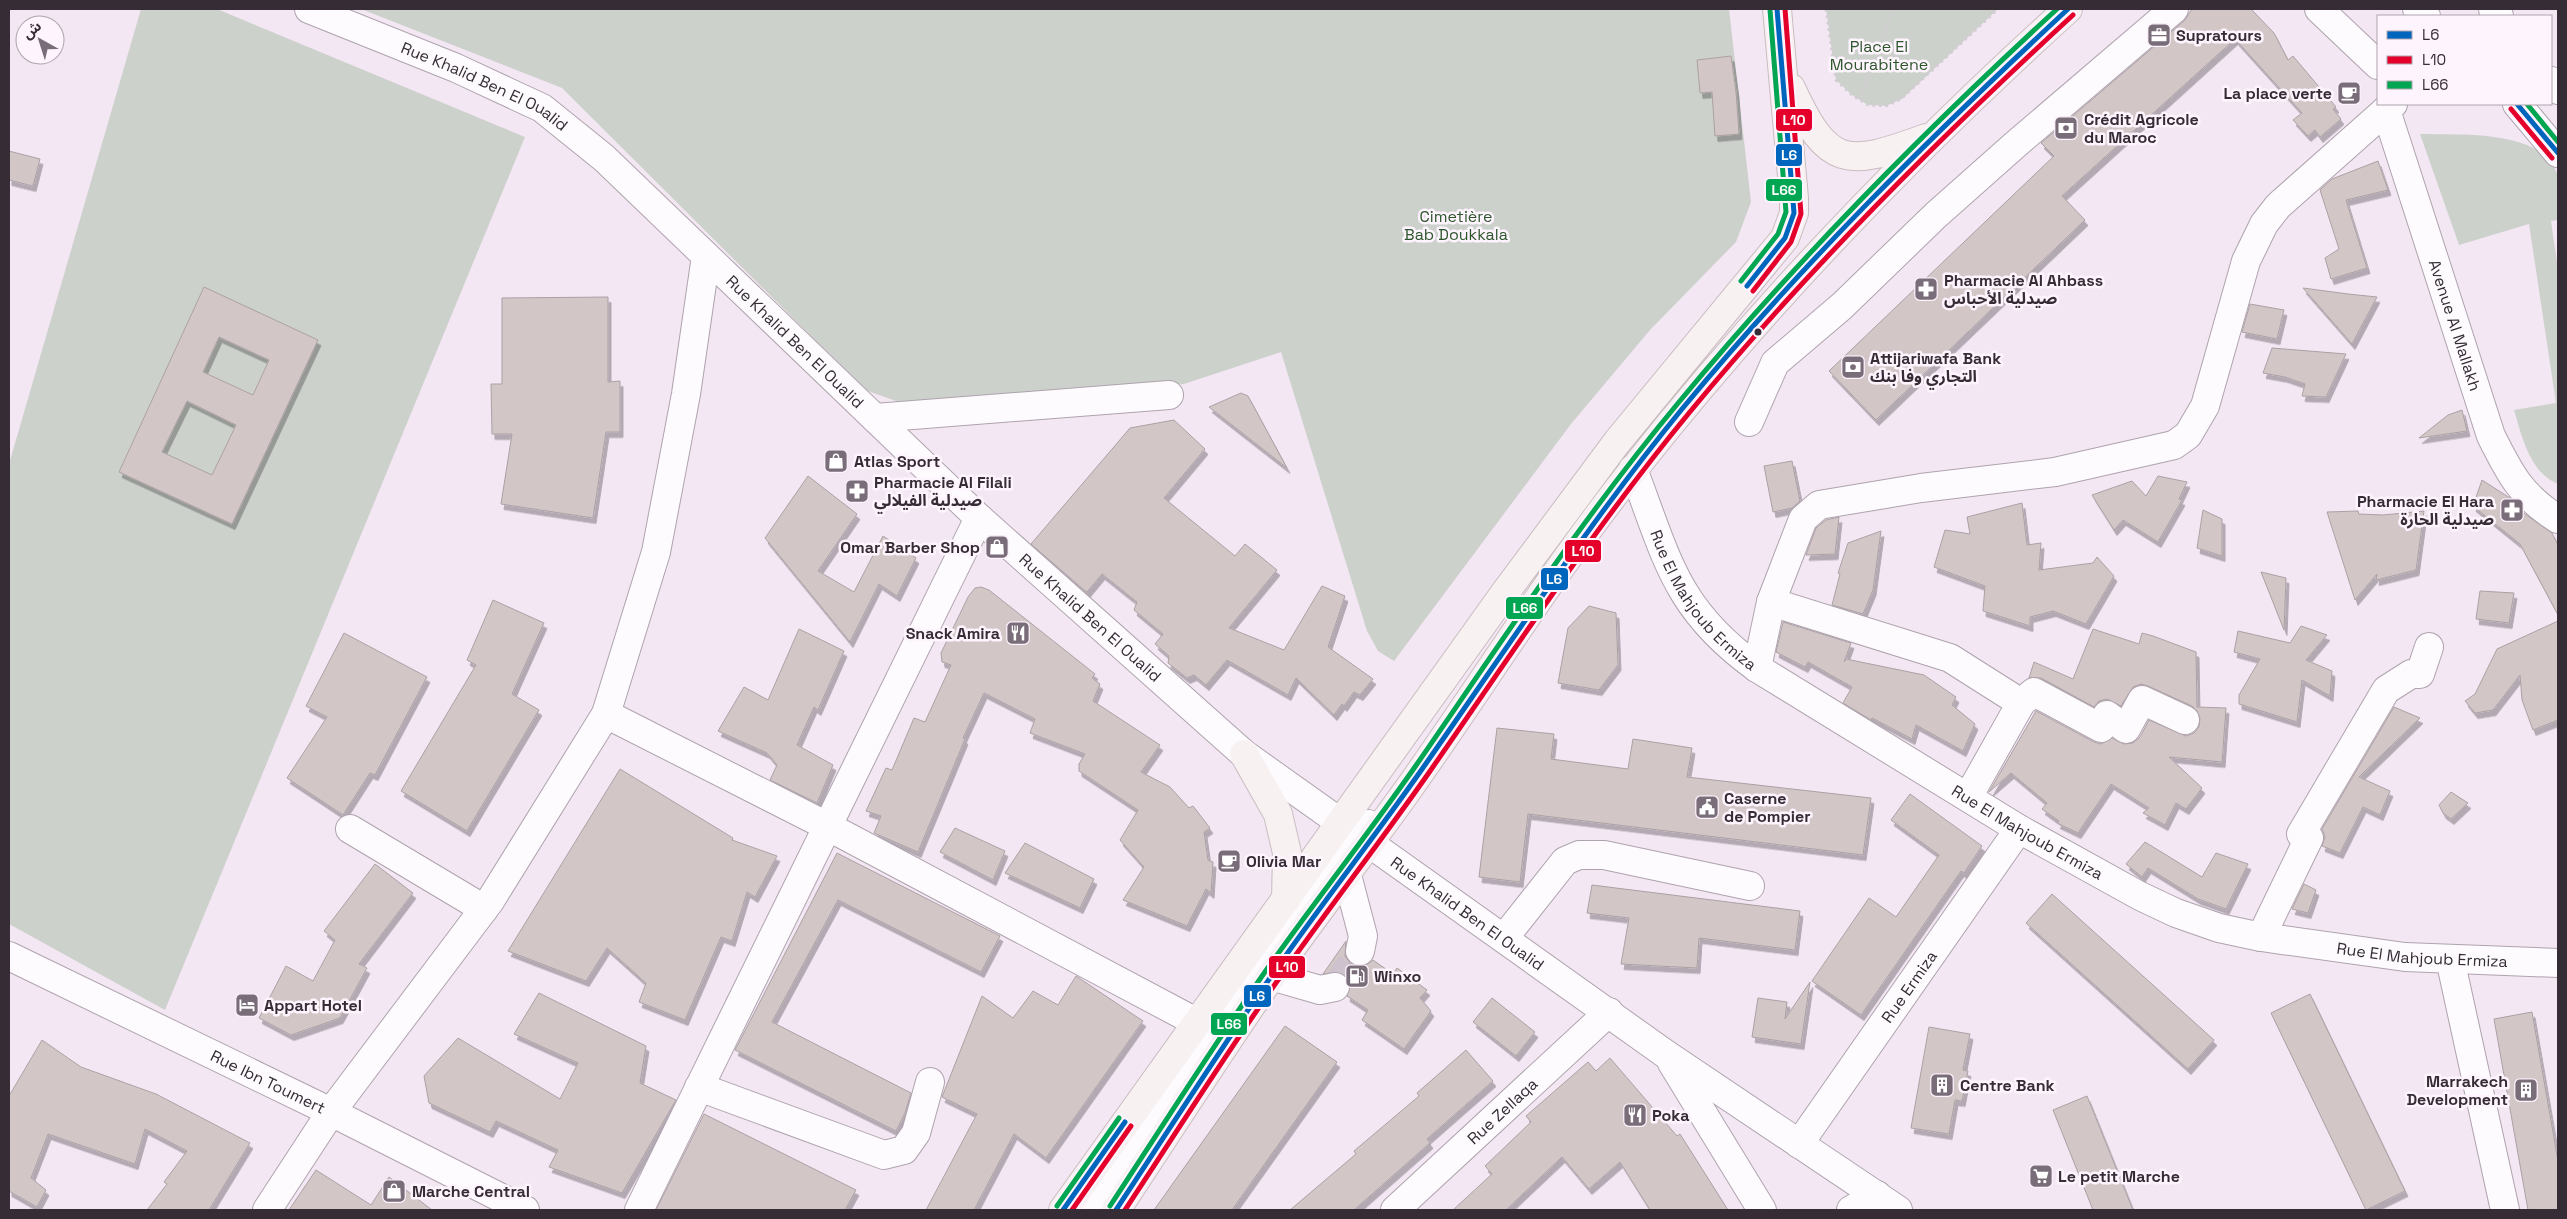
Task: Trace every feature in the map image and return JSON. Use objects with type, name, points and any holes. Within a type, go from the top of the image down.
[{"type":"main road","points":[[1116,1210],[1271,976],[1347,875],[1354,833],[1379,769],[1504,594],[1611,450],[1778,250],[1785,238],[1794,213],[1784,70],[1777,9]]},
{"type":"main road","points":[[1063,1210],[1196,1022],[1286,900],[1354,833],[1407,790],[1547,584],[1633,469],[1778,297],[1843,225],[2009,62],[2068,9]]},
{"type":"main road","points":[[1784,70],[1806,121],[1823,144],[1840,154],[1853,158],[1881,154],[1937,134]]},
{"type":"main road","points":[[1244,754],[1278,814],[1287,853],[1286,900]]},
{"type":"street","name":"Rue Khalid Ben El Oualid","points":[[309,9],[456,68],[542,108],[604,158],[979,518],[1244,754],[1608,1012],[1667,1056],[1888,1202]]},
{"type":"street","points":[[1749,422],[1774,363],[1842,306],[1936,215],[2009,150],[2174,9]]},
{"type":"street","points":[[2319,9],[2377,64]]},
{"type":"street","points":[[2517,105],[2558,153]]},
{"type":"street","points":[[1756,668],[1772,602],[1803,519],[1819,506],[1940,485],[2055,472],[2174,445],[2188,435],[2205,406],[2246,261],[2264,224],[2278,206],[2390,107]]},
{"type":"street","name":"Avenue Al Mallakh","points":[[2390,107],[2491,436],[2511,477],[2538,506],[2558,519]]},
{"type":"street","points":[[267,1210],[331,1112],[484,909],[606,714],[656,552],[686,394],[706,256]]},
{"type":"street","points":[[875,418],[1169,395]]},
{"type":"street","name":"Rue El Mahjoub Ermiza","points":[[1633,469],[1662,548],[1683,593],[1701,618],[1721,640],[1756,668],[2019,829],[2140,896],[2176,913],[2219,928],[2261,937],[2405,957],[2558,963]]},
{"type":"street","points":[[639,1210],[979,518]]},
{"type":"street","points":[[1772,602],[1950,658],[2021,703]]},
{"type":"street","points":[[2261,937],[2309,838],[2301,834],[2386,690],[2411,674],[2420,674],[2429,647]]},
{"type":"street","points":[[1968,797],[2021,703],[2034,692],[2101,728],[2107,715],[2126,729],[2142,700],[2185,720]]},
{"type":"street","points":[[606,714],[827,826],[1196,1022]]},
{"type":"street","points":[[350,829],[484,909]]},
{"type":"street","name":"Rue Ermiza","points":[[1799,1144],[2019,829]]},
{"type":"street","points":[[1091,1210],[1354,833]]},
{"type":"street","points":[[1504,938],[1565,861],[1580,855],[1604,855],[1750,886]]},
{"type":"street","points":[[1347,875],[1363,936],[1360,951]]},
{"type":"street","points":[[2450,959],[2505,1210]]},
{"type":"street","name":"Rue Ibn Toumert","points":[[11,962],[331,1112],[525,1210]]},
{"type":"street","points":[[1271,976],[1320,990],[1335,987]]},
{"type":"street","name":"Rue Zellaqa","points":[[1395,1210],[1608,1012]]},
{"type":"street","points":[[1667,1056],[1762,1210]]},
{"type":"street","points":[[699,1087],[884,1155],[904,1150],[916,1133],[930,1082]]},
{"type":"street","points":[[1851,1210],[1888,1202]]},
{"type":"path","points":[[1826,9],[1836,80],[1868,105],[1886,106],[1902,99],[1998,9]]},
{"type":"path","points":[[1860,100],[1893,9]]},
{"type":"green space","points":[[141,9],[217,9],[525,137],[165,1010],[9,924],[9,464]]},
{"type":"green space","name":"Cimetière Bab Doukkala","points":[[361,9],[1729,9],[1751,202],[1736,242],[1650,330],[1571,424],[1394,661],[1378,651],[1367,631],[1281,352],[1184,384],[910,406],[865,390],[562,88]]},
{"type":"green space","name":"Place El Mourabitene","points":[[1826,9],[1998,9],[1902,99],[1886,106],[1868,105],[1852,95],[1836,80]]},
{"type":"green space","points":[[2420,134],[2477,135],[2519,142],[2537,150],[2550,161],[2558,177],[2558,220],[2551,221],[2558,269],[2558,484],[2540,472],[2528,453],[2514,410],[2556,403],[2529,224],[2459,245]]},
{"type":"building","points":[[2192,9],[2251,9],[2274,33],[2288,60],[2293,56],[2336,107],[2333,109],[2341,119],[2320,137],[2315,130],[2308,136],[2293,120],[2302,113],[2235,39],[2062,196],[2085,220],[1876,420],[1829,371],[2054,156],[2041,143],[2184,21]]},
{"type":"building","points":[[1731,56],[1739,134],[1715,136],[1712,92],[1700,93],[1697,60]]},
{"type":"building","points":[[9,151],[40,159],[33,186],[9,180]]},
{"type":"building","points":[[2378,161],[2388,190],[2346,200],[2367,268],[2331,279],[2325,258],[2339,249],[2320,190],[2332,179]]},
{"type":"building","points":[[204,287],[318,340],[232,524],[119,472]],"holes":[[[219,337],[269,360],[253,395],[203,372]],[[187,401],[236,425],[212,475],[162,452]]]},
{"type":"building","points":[[2303,288],[2348,294],[2377,297],[2352,344]]},
{"type":"building","points":[[608,297],[608,382],[620,381],[620,432],[606,432],[593,518],[501,504],[512,434],[492,434],[491,384],[502,384],[502,298]]},
{"type":"building","points":[[2250,304],[2284,310],[2277,339],[2242,332]]},
{"type":"building","points":[[2272,348],[2346,354],[2326,397],[2302,396],[2305,384],[2285,377],[2263,373]]},
{"type":"building","points":[[1241,393],[1248,396],[1287,468],[1209,407]]},
{"type":"building","points":[[2462,410],[2467,431],[2419,438],[2448,415]]},
{"type":"building","points":[[1174,420],[1205,449],[1164,498],[1235,556],[1245,544],[1277,570],[1229,628],[1284,650],[1322,586],[1345,596],[1328,647],[1373,679],[1360,695],[1354,692],[1344,706],[1342,704],[1334,715],[1296,678],[1288,695],[1227,660],[1206,685],[1194,675],[1187,678],[1168,663],[1169,656],[1155,644],[1163,634],[1134,610],[1137,602],[1102,574],[1087,592],[1031,544],[1130,428]]},
{"type":"building","points":[[1792,461],[1800,501],[1792,508],[1773,512],[1764,466]]},
{"type":"building","points":[[808,476],[857,514],[818,571],[854,592],[883,536],[916,558],[897,596],[879,584],[850,642],[765,538]]},
{"type":"building","points":[[2158,476],[2187,482],[2179,499],[2182,500],[2158,542],[2123,520],[2114,530],[2092,495],[2132,481],[2146,496]]},
{"type":"building","points":[[2482,480],[2510,498],[2525,514],[2552,533],[2558,545],[2558,615],[2520,544],[2473,506]]},
{"type":"building","points":[[2022,503],[2027,545],[2041,543],[2039,570],[2093,563],[2097,557],[2114,576],[2086,624],[2053,611],[2030,617],[2030,626],[1983,611],[1985,586],[1934,567],[1945,530],[1970,534],[1967,517]]},
{"type":"building","points":[[2203,510],[2222,519],[2222,556],[2197,548]]},
{"type":"building","points":[[2358,511],[2359,514],[2383,515],[2424,511],[2416,570],[2376,580],[2377,574],[2355,600],[2327,512]]},
{"type":"building","points":[[1839,517],[1835,554],[1806,555],[1816,528],[1826,520]]},
{"type":"building","points":[[1881,531],[1873,590],[1863,614],[1832,605],[1840,574],[1838,573],[1848,543]]},
{"type":"building","points":[[2261,572],[2286,578],[2284,630]]},
{"type":"building","points":[[981,587],[989,590],[1095,674],[1092,678],[1100,684],[1093,701],[1160,745],[1141,772],[1170,787],[1189,808],[1193,806],[1210,828],[1204,832],[1208,860],[1213,862],[1211,893],[1206,889],[1187,926],[1123,900],[1144,867],[1120,840],[1138,810],[1079,771],[1079,764],[1085,754],[1030,733],[1035,719],[984,693],[963,738],[965,739],[918,852],[874,833],[881,816],[866,811],[886,768],[892,770],[914,718],[925,722],[951,665],[942,662],[941,653],[968,597],[975,588]]},
{"type":"building","points":[[2480,591],[2514,593],[2509,623],[2476,619]]},
{"type":"building","points":[[493,600],[544,623],[512,694],[539,710],[467,831],[401,791],[476,665],[467,660]]},
{"type":"building","points":[[1589,606],[1616,613],[1618,665],[1599,690],[1558,683],[1568,628]]},
{"type":"building","points":[[2558,621],[2558,720],[2533,730],[2522,700],[2520,675],[2493,710],[2475,713],[2465,701],[2475,694],[2497,649]]},
{"type":"building","points":[[1783,622],[1851,643],[1844,662],[1846,659],[1924,675],[1956,697],[1952,705],[1975,724],[1963,751],[1916,725],[1912,739],[1872,718],[1871,720],[1843,703],[1852,687],[1808,662],[1805,667],[1776,652]]},
{"type":"building","points":[[2301,626],[2327,635],[2306,660],[2332,671],[2330,696],[2302,680],[2297,722],[2239,704],[2239,695],[2260,659],[2234,652],[2238,631],[2290,643]]},
{"type":"building","points":[[799,629],[844,651],[818,710],[814,707],[797,745],[833,765],[817,803],[770,780],[777,765],[767,753],[718,731],[744,687],[768,700]]},
{"type":"building","points":[[2093,629],[2139,644],[2142,633],[2196,652],[2197,707],[2226,708],[2222,762],[2169,757],[2202,788],[2186,809],[2176,803],[2165,825],[2143,813],[2149,808],[2111,784],[2078,833],[2057,823],[2059,821],[2042,809],[2047,803],[2011,773],[1989,792],[2036,711],[2101,744],[2112,738],[2124,744],[2133,743],[2140,737],[2149,720],[2186,736],[2194,733],[2199,727],[2200,718],[2192,706],[2148,686],[2141,684],[2133,687],[2121,706],[2107,699],[2099,701],[2094,707],[2041,678],[2029,678],[2034,662],[2073,679]]},
{"type":"building","points":[[344,633],[427,677],[375,775],[370,773],[343,815],[287,778],[327,717],[306,706]]},
{"type":"building","points":[[2394,707],[2420,718],[2359,777],[2390,791],[2380,815],[2363,807],[2340,853],[2322,846],[2325,837],[2322,829]]},
{"type":"building","name":"Caserne de Pompier","points":[[1497,728],[1554,734],[1551,759],[1628,769],[1633,739],[1692,748],[1687,777],[1871,798],[1863,855],[1528,814],[1520,882],[1479,877]]},
{"type":"building","points":[[620,769],[733,838],[732,840],[777,856],[755,897],[747,892],[732,941],[721,937],[685,1020],[639,1002],[646,983],[607,948],[586,981],[508,951]]},
{"type":"building","points":[[2451,792],[2468,803],[2451,819],[2443,813],[2439,805]]},
{"type":"building","points":[[1910,794],[1982,846],[1964,873],[1961,871],[1861,1015],[1812,981],[1869,898],[1896,917],[1939,855],[1891,820]]},
{"type":"building","points":[[955,828],[1005,851],[993,880],[940,852]]},
{"type":"building","points":[[2145,842],[2202,877],[2216,853],[2248,864],[2226,909],[2198,899],[2148,868],[2142,877],[2126,864]]},
{"type":"building","points":[[1025,843],[1094,879],[1080,908],[1005,873]]},
{"type":"building","points":[[837,853],[1000,936],[981,972],[838,900],[772,1022],[911,1093],[905,1113],[896,1131],[735,1050]]},
{"type":"building","points":[[375,864],[413,893],[359,964],[367,968],[340,1018],[291,1035],[259,1018],[286,966],[313,981],[335,940],[324,931]]},
{"type":"building","points":[[2304,884],[2316,890],[2308,913],[2292,909]]},
{"type":"building","points":[[1592,885],[1800,911],[1795,950],[1699,938],[1697,968],[1621,964],[1629,918],[1587,913]]},
{"type":"building","points":[[2052,894],[2214,1040],[2188,1069],[2026,923]]},
{"type":"building","points":[[1346,941],[1345,956],[1350,963],[1356,966],[1365,966],[1373,960],[1393,974],[1397,968],[1427,990],[1420,998],[1431,1011],[1404,1049],[1362,1020],[1368,1010],[1347,996],[1350,984],[1346,976],[1340,972],[1323,974]]},
{"type":"building","points":[[1076,976],[1143,1021],[1046,1158],[1014,1134],[974,1210],[926,1210],[977,1114],[942,1097],[982,996],[1013,1018],[1033,991],[1058,1005]]},
{"type":"building","points":[[1810,982],[1801,1044],[1752,1037],[1758,998],[1787,1002],[1785,1019]]},
{"type":"building","points":[[539,993],[646,1046],[640,1083],[676,1100],[622,1193],[549,1167],[558,1150],[496,1121],[490,1132],[429,1103],[424,1076],[458,1038],[560,1099],[578,1063],[514,1034]]},
{"type":"building","points":[[2310,994],[2405,1191],[2366,1210],[2271,1013]]},
{"type":"building","points":[[1492,998],[1535,1032],[1516,1056],[1473,1022]]},
{"type":"building","name":"Marrakech Development","points":[[2532,1012],[2558,1161],[2558,1210],[2528,1210],[2494,1019]]},
{"type":"building","points":[[1285,1026],[1337,1062],[1232,1210],[1154,1210]]},
{"type":"building","name":"Centre Bank","points":[[1929,1027],[1970,1034],[1963,1070],[1968,1071],[1962,1101],[1955,1100],[1949,1134],[1911,1128]]},
{"type":"building","points":[[42,1040],[81,1067],[156,1094],[250,1143],[209,1210],[147,1210],[167,1184],[164,1182],[187,1151],[145,1129],[135,1164],[48,1134],[31,1178],[46,1190],[37,1207],[9,1191],[9,1096]]},
{"type":"building","points":[[1466,1050],[1493,1081],[1427,1139],[1430,1143],[1354,1210],[1290,1210],[1356,1154],[1354,1151],[1419,1096],[1417,1093]]},
{"type":"building","points":[[1610,1058],[1677,1136],[1680,1134],[1728,1210],[1650,1210],[1620,1162],[1589,1189],[1562,1157],[1506,1210],[1453,1210],[1492,1174],[1485,1166],[1531,1122],[1526,1116],[1588,1062],[1596,1071]]},
{"type":"building","points":[[2087,1096],[2133,1210],[2093,1210],[2053,1110]]},
{"type":"building","points":[[704,1114],[856,1190],[845,1210],[656,1210]]},
{"type":"building","points":[[316,1170],[371,1205],[389,1177],[432,1210],[289,1210]]},
{"type":"tunnel","points":[[1335,987],[1360,951]]},
{"type":"transit line","name":"L6","points":[[1747,286],[1785,238],[1794,213],[1777,9]]},
{"type":"transit line","name":"L10","points":[[1753,291],[1791,242],[1801,214],[1785,9]]},
{"type":"transit line","name":"L66","points":[[1110,1206],[1267,969],[1399,790],[1576,535],[1644,446],[1723,350],[1861,199],[1909,150],[2057,9]]},
{"type":"transit line","name":"L6","points":[[1116,1210],[1288,952],[1401,798],[1580,543],[1647,453],[1727,356],[1820,253],[1917,153],[2068,9]]},
{"type":"transit line","name":"L66","points":[[1741,281],[1778,234],[1786,212],[1770,10]]},
{"type":"transit line","name":"L10","points":[[1125,1210],[1278,980],[1409,800],[1587,546],[1654,457],[1734,360],[1826,257],[1923,158],[2073,15]]},
{"type":"transit line","name":"L6","points":[[2518,105],[2558,153]]},
{"type":"transit line","name":"L66","points":[[2528,105],[2558,142]]},
{"type":"transit line","name":"L10","points":[[2511,109],[2552,158]]},
{"type":"transit line","name":"L66","points":[[1057,1206],[1119,1118]]},
{"type":"transit line","name":"L6","points":[[1063,1210],[1125,1122]]},
{"type":"transit line","name":"L10","points":[[1072,1210],[1131,1126]]},
{"type":"place","name":"Supratours","points":[[2159,35]]},
{"type":"place","name":"La place verte","points":[[2349,93]]},
{"type":"place","name":"Crédit Agricole du Maroc","points":[[2066,128]]},
{"type":"place","name":"Pharmacie Al Ahbass صيدلية الأحباس","points":[[1926,289]]},
{"type":"place","name":"Attijariwafa Bank التجاري وفا بنك","points":[[1853,367]]},
{"type":"place","name":"Atlas Sport","points":[[836,461]]},
{"type":"place","name":"Pharmacie Al Filali صيدلية الفيلالي","points":[[857,491]]},
{"type":"place","name":"Pharmacie El Hara صيدلية الحارة","points":[[2512,510]]},
{"type":"place","name":"Omar Barber Shop","points":[[997,547]]},
{"type":"place","name":"Snack Amira","points":[[1018,633]]},
{"type":"place","name":"Caserne de Pompier","points":[[1707,807]]},
{"type":"place","name":"Olivia Mar","points":[[1229,861]]},
{"type":"place","name":"Winxo","points":[[1357,976]]},
{"type":"place","name":"Appart Hotel","points":[[247,1005]]},
{"type":"place","name":"Centre Bank","points":[[1942,1085]]},
{"type":"place","name":"Marrakech Development","points":[[2526,1090]]},
{"type":"place","name":"Poka","points":[[1635,1115]]},
{"type":"place","name":"Le petit Marche","points":[[2041,1176]]},
{"type":"place","name":"Marche Central","points":[[394,1191]]}]
